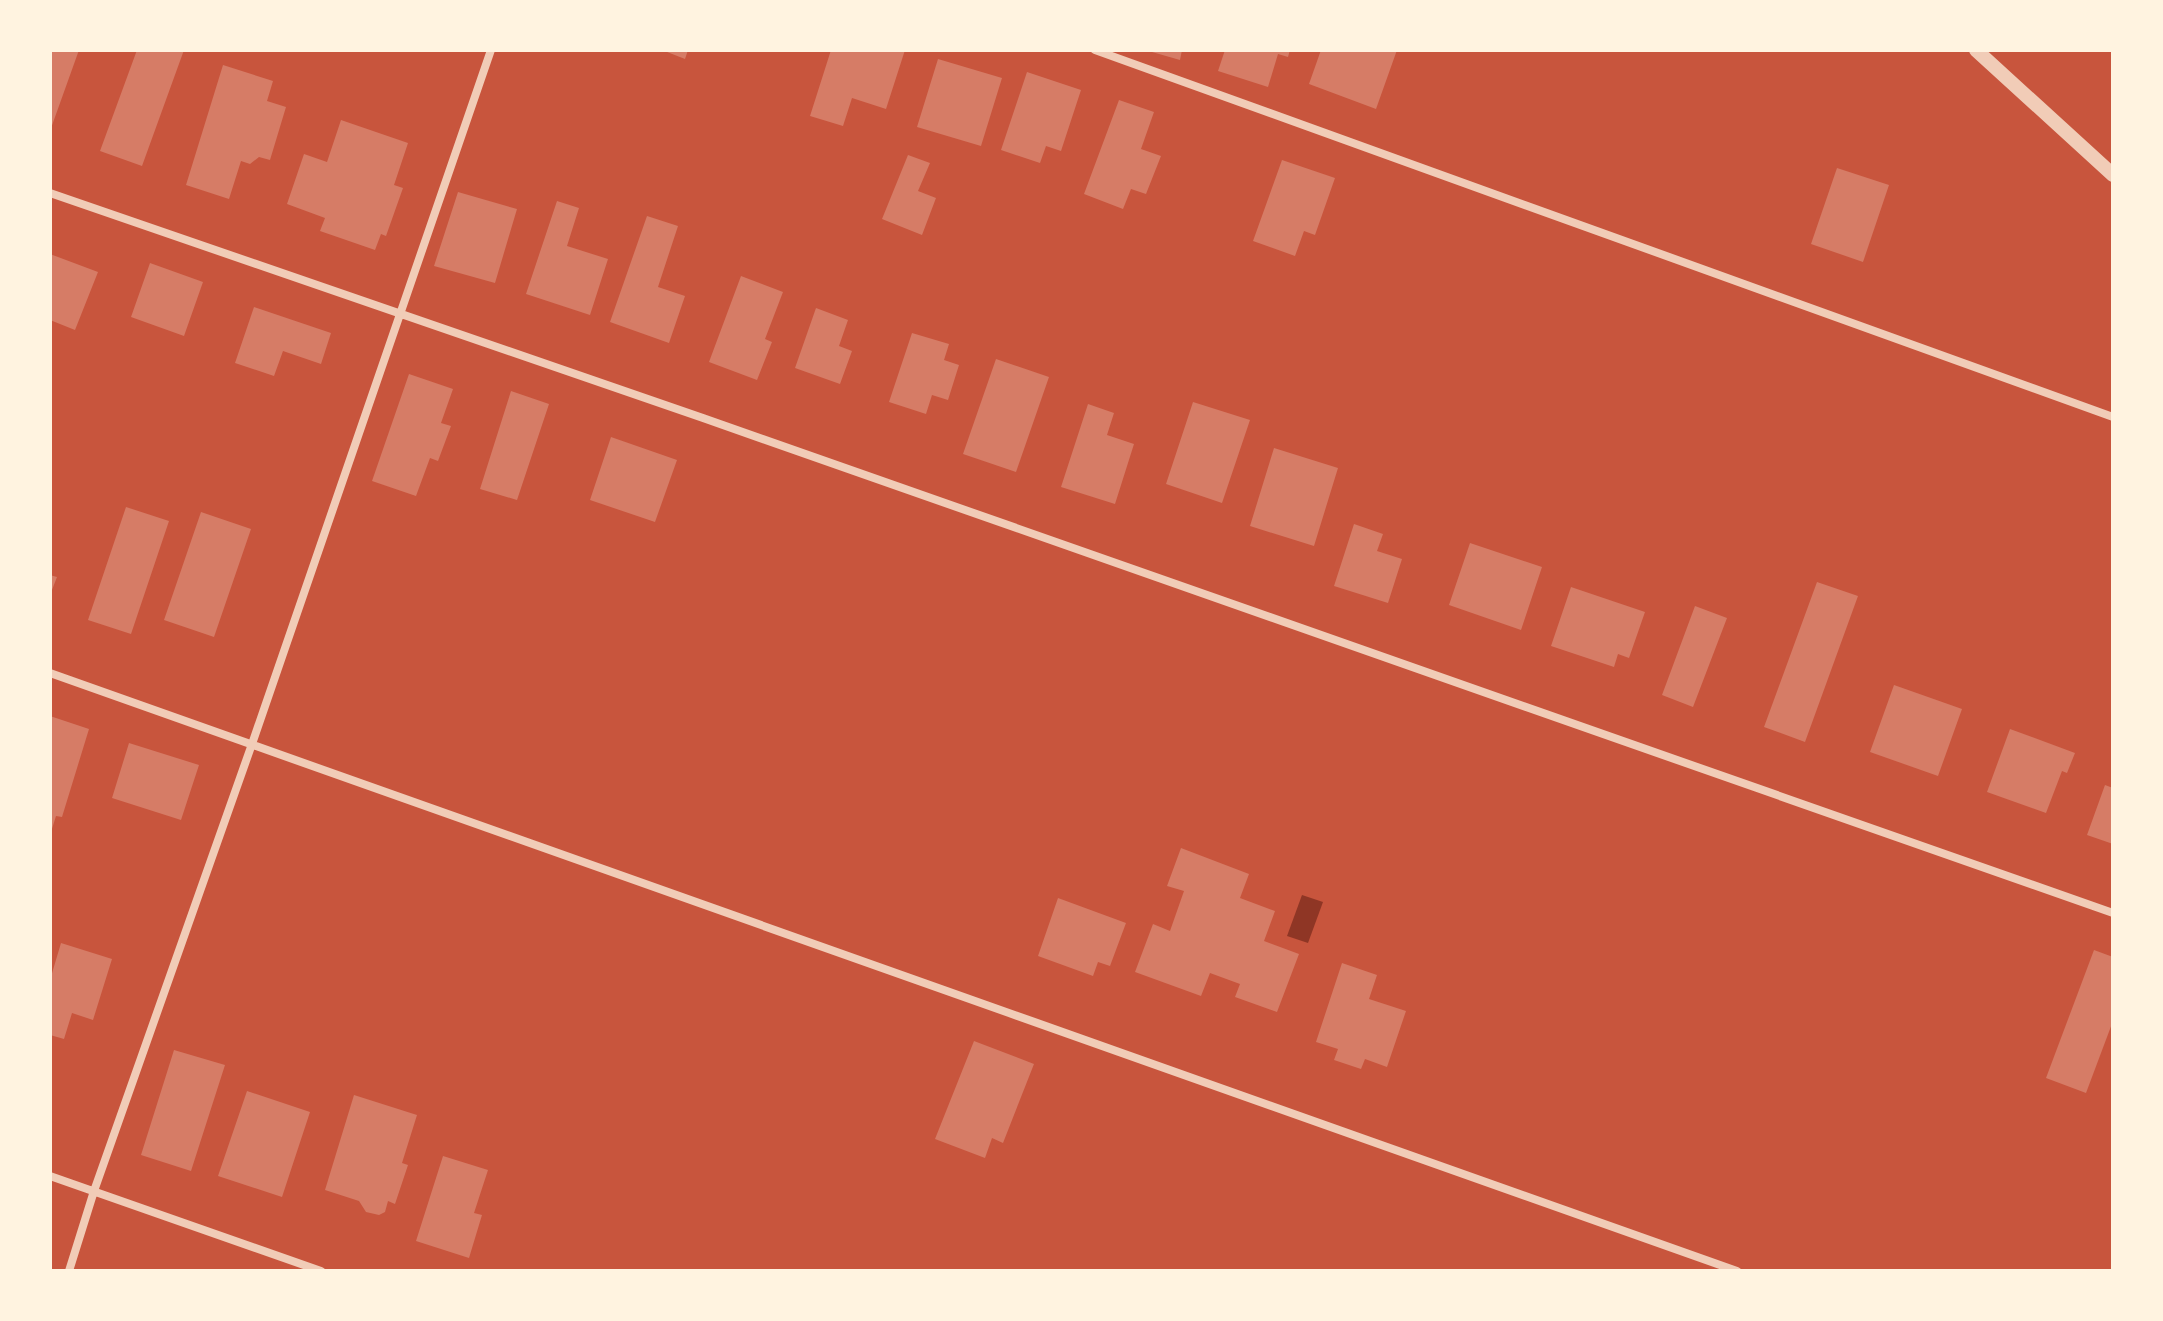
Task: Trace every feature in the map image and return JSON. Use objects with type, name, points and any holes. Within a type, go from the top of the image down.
[{"type":"street","points":[[69,1271],[94,1191],[491,50]]},
{"type":"street","points":[[1095,50],[2113,417]]},
{"type":"street","points":[[1976,50],[2113,175]]},
{"type":"street","points":[[50,193],[718,423],[2113,913]]},
{"type":"street","points":[[50,673],[1737,1271]]},
{"type":"street","points":[[50,1176],[321,1271]]},
{"type":"shaded area","points":[[1302,895],[1323,902],[1308,943],[1287,936]]},
{"type":"building","points":[[50,50],[79,50],[50,131]]},
{"type":"building","points":[[137,50],[184,50],[142,166],[100,151]]},
{"type":"building","points":[[662,50],[688,50],[685,59]]},
{"type":"building","points":[[831,50],[905,50],[886,109],[852,98],[843,126],[810,116]]},
{"type":"building","points":[[1145,50],[1182,50],[1180,60]]},
{"type":"building","points":[[1225,50],[1290,50],[1288,57],[1278,54],[1268,87],[1218,71]]},
{"type":"building","points":[[1321,50],[1397,50],[1376,109],[1309,84]]},
{"type":"building","points":[[938,59],[1002,78],[981,146],[917,127]]},
{"type":"building","points":[[223,65],[273,81],[267,101],[286,107],[270,160],[259,157],[250,164],[241,161],[229,199],[186,185]]},
{"type":"building","points":[[1027,72],[1081,90],[1061,151],[1046,146],[1040,163],[1001,150]]},
{"type":"building","points":[[1119,100],[1154,112],[1141,149],[1161,156],[1146,194],[1131,189],[1123,209],[1084,194]]},
{"type":"building","points":[[341,120],[408,143],[394,185],[403,188],[386,236],[381,234],[375,250],[320,231],[325,218],[287,204],[304,154],[327,162]]},
{"type":"building","points":[[908,155],[930,163],[918,191],[936,198],[922,235],[882,219]]},
{"type":"building","points":[[1282,160],[1335,178],[1315,235],[1304,231],[1295,256],[1253,241]]},
{"type":"building","points":[[1837,168],[1889,185],[1863,262],[1811,244]]},
{"type":"building","points":[[458,192],[517,209],[495,283],[434,266]]},
{"type":"building","points":[[557,201],[579,208],[567,246],[608,259],[590,315],[526,294]]},
{"type":"building","points":[[647,216],[678,226],[658,287],[685,296],[669,343],[610,322]]},
{"type":"building","points":[[50,254],[98,272],[75,330],[50,320]]},
{"type":"building","points":[[150,263],[203,282],[184,336],[131,317]]},
{"type":"building","points":[[741,276],[783,292],[765,339],[772,342],[757,380],[709,362]]},
{"type":"building","points":[[254,307],[331,333],[321,364],[283,351],[274,376],[235,363]]},
{"type":"building","points":[[816,308],[848,320],[839,346],[852,351],[840,384],[795,368]]},
{"type":"building","points":[[912,333],[949,344],[944,360],[959,365],[948,400],[932,395],[926,414],[889,402]]},
{"type":"building","points":[[996,359],[1049,377],[1016,472],[963,454]]},
{"type":"building","points":[[409,374],[453,389],[441,423],[451,426],[438,461],[430,458],[416,496],[372,481]]},
{"type":"building","points":[[511,391],[549,404],[517,500],[480,489]]},
{"type":"building","points":[[1193,402],[1250,420],[1222,503],[1166,484]]},
{"type":"building","points":[[1088,404],[1114,413],[1107,435],[1134,444],[1115,504],[1061,487]]},
{"type":"building","points":[[611,437],[677,460],[655,522],[590,500]]},
{"type":"building","points":[[1274,448],[1338,468],[1314,546],[1250,526]]},
{"type":"building","points":[[126,507],[169,521],[131,634],[88,620]]},
{"type":"building","points":[[201,512],[251,529],[214,637],[164,620]]},
{"type":"building","points":[[1354,524],[1383,534],[1377,551],[1402,559],[1388,603],[1334,586]]},
{"type":"building","points":[[1470,543],[1542,567],[1521,630],[1449,605]]},
{"type":"building","points":[[50,575],[57,577],[50,595]]},
{"type":"building","points":[[1817,582],[1858,596],[1805,742],[1764,727]]},
{"type":"building","points":[[1571,587],[1645,612],[1629,658],[1618,654],[1614,667],[1551,646]]},
{"type":"building","points":[[1695,606],[1727,618],[1693,707],[1662,695]]},
{"type":"building","points":[[1894,685],[1962,709],[1938,776],[1870,752]]},
{"type":"building","points":[[50,716],[89,729],[62,817],[56,816],[51,832]]},
{"type":"building","points":[[2010,729],[2075,753],[2067,773],[2062,771],[2046,813],[1987,792]]},
{"type":"building","points":[[129,743],[199,765],[181,820],[112,798]]},
{"type":"building","points":[[2105,785],[2113,788],[2113,844],[2087,835]]},
{"type":"building","points":[[1181,848],[1249,874],[1240,898],[1275,911],[1264,941],[1299,954],[1277,1012],[1235,997],[1240,984],[1210,973],[1201,996],[1135,972],[1153,924],[1170,931],[1184,891],[1167,886]]},
{"type":"building","points":[[1058,898],[1126,923],[1110,966],[1098,962],[1093,976],[1038,956]]},
{"type":"building","points":[[61,943],[112,959],[93,1020],[72,1013],[64,1039],[50,1035],[50,980]]},
{"type":"building","points":[[2094,950],[2113,957],[2113,1021],[2086,1093],[2046,1078]]},
{"type":"building","points":[[1342,963],[1377,975],[1369,999],[1406,1011],[1387,1067],[1365,1059],[1361,1069],[1334,1060],[1338,1049],[1316,1042]]},
{"type":"building","points":[[974,1041],[1034,1064],[1003,1143],[992,1138],[985,1158],[935,1139]]},
{"type":"building","points":[[174,1050],[225,1065],[191,1171],[141,1155]]},
{"type":"building","points":[[247,1091],[310,1112],[282,1197],[218,1176]]},
{"type":"building","points":[[354,1095],[417,1115],[402,1163],[408,1165],[395,1204],[388,1201],[385,1212],[379,1215],[366,1212],[359,1201],[325,1190]]},
{"type":"building","points":[[443,1156],[488,1170],[474,1213],[482,1215],[469,1258],[416,1241]]}]
